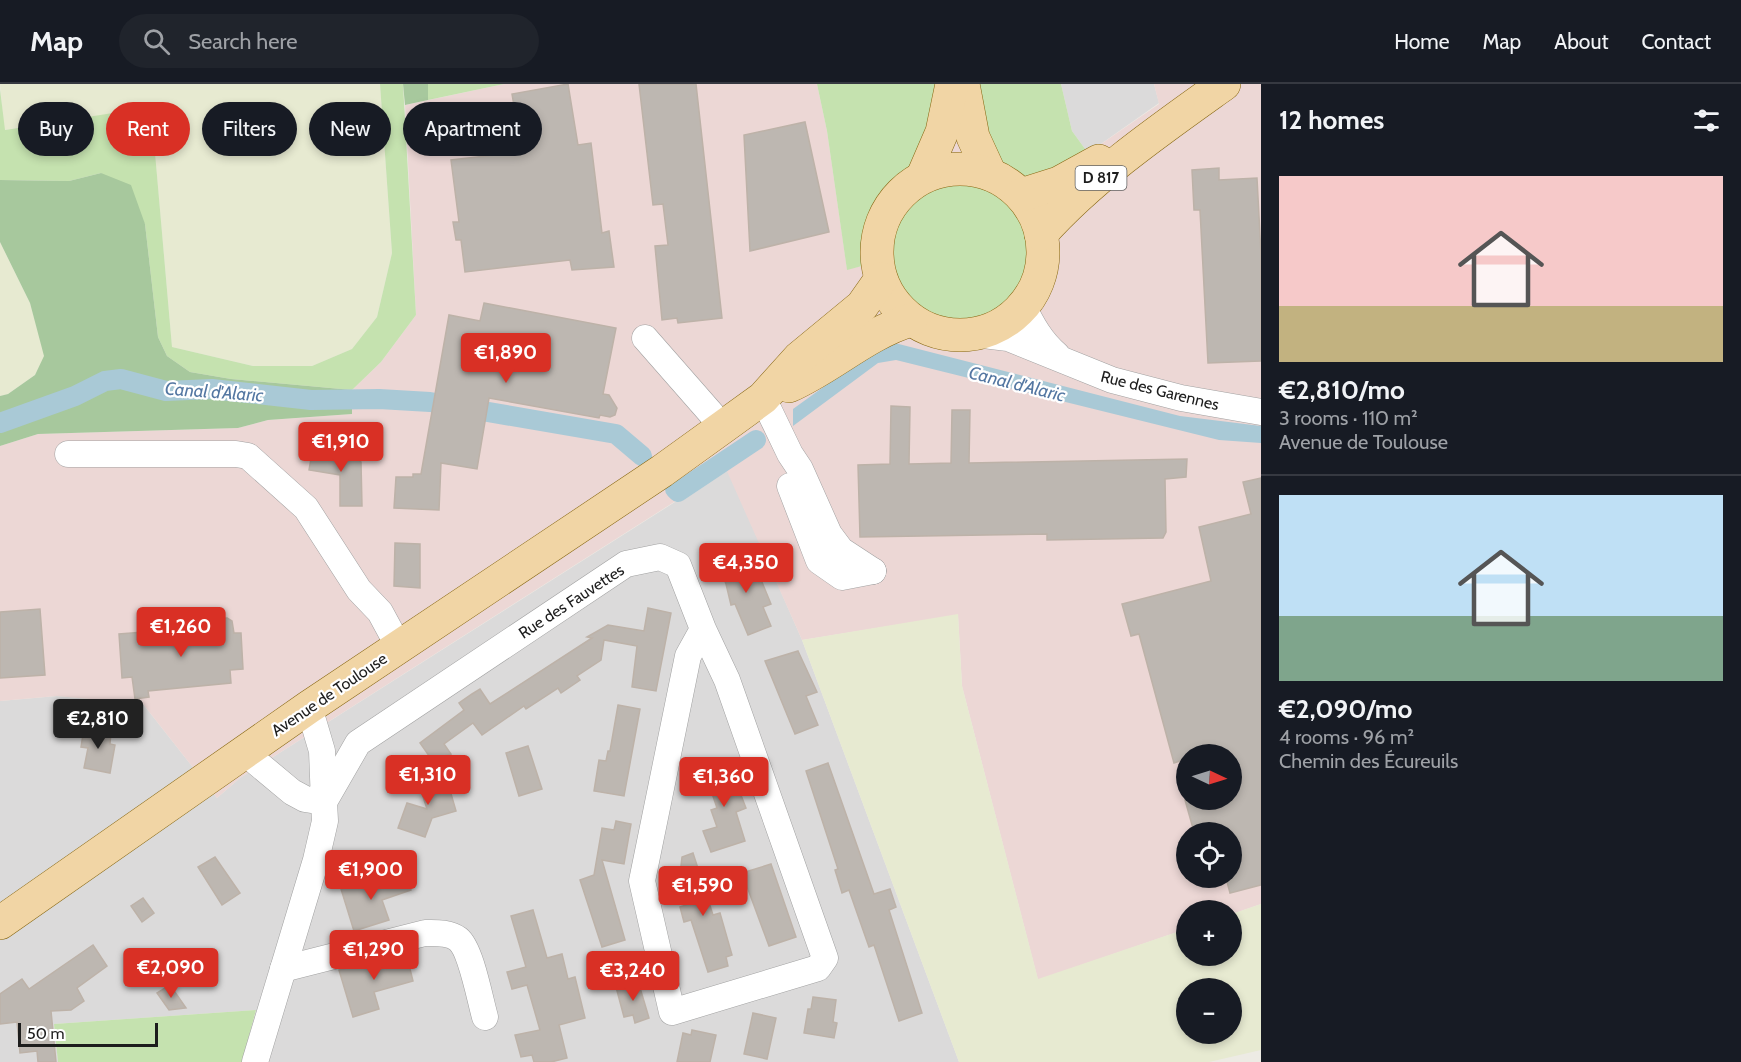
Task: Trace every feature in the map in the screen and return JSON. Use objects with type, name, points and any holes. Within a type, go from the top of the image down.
[{"type":"main road","points":[[923,176],[942,132],[951,84]]},
{"type":"main road","points":[[963,84],[973,137],[990,174]]},
{"type":"main road","name":"D 817","points":[[1041,234],[1064,209],[1164,127],[1224,84]]},
{"type":"main road","name":"D 817","points":[[1021,195],[1059,183],[1164,127]]},
{"type":"main road","points":[[945,169],[990,174],[1004,181],[1021,195],[1034,213],[1041,234],[1041,272],[1030,298],[997,327],[975,334],[953,335],[929,330],[911,320],[894,300],[881,279],[877,248],[886,213],[904,190],[923,176],[945,169]]},
{"type":"main road","points":[[763,398],[799,358],[862,306],[881,279]]},
{"type":"main road","points":[[763,398],[810,377],[868,337],[890,326],[911,320]]},
{"type":"main road","name":"Avenue de Toulouse","points":[[0,923],[309,707],[662,471],[763,398]]},
{"type":"street","name":"Rue des Garennes","points":[[1023,306],[1039,335],[1061,359]]},
{"type":"street","name":"Rue des Garennes","points":[[975,334],[1008,338],[1112,380],[1181,398],[1261,412]]},
{"type":"street","points":[[645,338],[723,428]]},
{"type":"street","points":[[763,398],[790,454],[800,469],[829,534],[841,550],[873,571],[842,577],[819,561],[785,475],[790,454]]},
{"type":"street","points":[[68,454],[236,454],[248,456],[306,507],[359,590],[380,612],[399,647]]},
{"type":"street","name":"Rue des Fauvettes","points":[[324,802],[358,743],[626,564],[660,557],[678,565],[703,629],[727,680],[825,958],[818,968],[672,1012],[642,880],[688,656],[703,629]]},
{"type":"street","points":[[255,1062],[325,821],[321,751],[309,707]]},
{"type":"street","points":[[244,752],[292,792],[305,799],[324,802]]},
{"type":"street","points":[[283,969],[425,933],[443,934],[458,939],[466,951],[485,1017]]},
{"type":"shaded area","points":[[504,84],[817,84],[827,131],[847,269],[862,266],[870,224],[886,192],[922,159],[937,122],[1088,153],[1159,104],[1154,84],[1261,84],[1261,904],[1242,911],[1242,900],[1176,900],[1176,932],[1038,980],[962,686],[958,615],[802,640],[726,469],[240,778],[217,798],[143,704],[57,696],[0,701],[0,446],[38,434],[238,428],[268,420],[352,414],[352,390],[381,362],[416,315],[408,156],[542,156],[542,102],[419,102]]},
{"type":"shaded area","points":[[1061,84],[1154,84],[1159,103],[1088,153],[1072,131]]},
{"type":"shaded area","points":[[727,469],[802,640],[959,1062],[242,1062],[256,1010],[54,1024],[58,1062],[0,1062],[0,701],[57,696],[143,704],[217,798],[240,778]]},
{"type":"green space","points":[[0,84],[380,84],[381,102],[309,102],[309,156],[385,156],[392,253],[377,317],[352,349],[312,366],[253,366],[172,347],[155,156],[190,156],[190,102],[106,102],[106,115],[94,117],[94,102],[18,102],[18,128],[4,130]]},
{"type":"green space","points":[[380,84],[403,84],[403,156],[407,156],[416,315],[381,362],[352,390],[231,379],[190,372],[167,356],[158,337],[145,224],[101,173],[69,181],[0,180],[0,89],[5,130],[18,128],[18,156],[94,156],[94,116],[106,114],[106,156],[155,156],[172,347],[253,366],[312,366],[352,349],[377,317],[392,253],[385,156],[391,156],[391,102],[381,102]]},
{"type":"green space","points":[[403,84],[428,84],[428,100],[405,102]]},
{"type":"green space","points":[[428,84],[504,84],[428,100]]},
{"type":"green space","points":[[817,84],[939,84],[922,159],[886,192],[870,224],[862,266],[847,270],[827,131]]},
{"type":"green space","points":[[977,84],[1061,84],[1072,131],[1088,153],[1030,178],[1016,172],[995,153],[988,141],[980,113]]},
{"type":"green space","points":[[101,173],[131,185],[145,224],[158,337],[167,356],[190,372],[231,379],[352,390],[352,414],[268,420],[238,428],[38,434],[0,446],[0,396],[8,394],[35,375],[44,356],[30,303],[0,242],[0,180],[69,181]]},
{"type":"green space","points":[[958,182],[985,187],[1007,203],[1023,225],[1028,252],[1023,279],[1007,301],[985,317],[958,322],[931,317],[909,301],[893,279],[888,252],[893,225],[909,203],[931,187]]},
{"type":"green space","points":[[0,242],[30,303],[45,356],[35,375],[8,394],[0,396]]},
{"type":"green space","points":[[958,614],[962,686],[1038,979],[1176,932],[1176,966],[1242,966],[1242,911],[1261,904],[1261,1050],[1209,1062],[959,1062],[802,640]]},
{"type":"green space","points":[[256,1010],[242,1062],[58,1062],[54,1024]]},
{"type":"water","points":[[887,341],[1180,416],[1261,426],[1261,443],[1219,440],[896,360],[878,363],[793,426],[793,409]]},
{"type":"building","points":[[568,84],[578,145],[591,143],[602,233],[609,231],[614,267],[572,270],[570,260],[465,272],[461,240],[456,240],[453,222],[459,222],[451,160],[486,156],[542,156],[542,102],[513,102],[512,94]]},
{"type":"building","points":[[639,84],[696,84],[722,318],[678,323],[677,318],[662,320],[655,246],[668,245],[663,204],[653,205]]},
{"type":"building","points":[[805,122],[829,232],[750,251],[744,135]]},
{"type":"building","points":[[1219,168],[1219,180],[1257,178],[1261,254],[1261,361],[1208,363],[1200,210],[1194,210],[1192,170]]},
{"type":"building","points":[[484,303],[616,328],[603,394],[609,395],[617,408],[615,415],[610,417],[600,415],[599,418],[489,398],[477,469],[441,463],[439,510],[394,508],[396,477],[413,477],[413,474],[421,474],[449,315],[480,321]]},
{"type":"building","points":[[891,406],[910,407],[909,464],[951,463],[952,410],[970,410],[969,463],[1187,459],[1186,477],[1165,479],[1166,532],[1163,538],[1047,540],[1047,534],[860,537],[858,465],[890,464]]},
{"type":"building","points":[[313,448],[354,454],[361,462],[362,506],[340,506],[340,475],[309,470]]},
{"type":"building","points":[[1261,478],[1261,885],[1230,893],[1229,888],[1242,888],[1242,822],[1191,822],[1188,810],[1242,810],[1242,744],[1176,744],[1176,762],[1174,763],[1139,634],[1131,636],[1122,604],[1211,581],[1199,527],[1251,514],[1243,482]]},
{"type":"building","points":[[395,543],[420,544],[420,588],[394,586]]},
{"type":"building","points":[[738,552],[748,580],[759,575],[771,604],[763,607],[771,626],[748,635],[735,604],[731,605],[717,561]]},
{"type":"building","points":[[648,608],[671,613],[656,691],[632,687],[637,646],[604,640],[601,660],[577,676],[580,680],[561,693],[558,688],[526,709],[524,706],[482,735],[473,723],[444,744],[451,754],[432,760],[420,743],[464,710],[459,703],[480,689],[490,704],[592,638],[587,637],[608,625],[644,631]]},
{"type":"building","points":[[40,609],[45,675],[0,678],[0,612]]},
{"type":"building","points":[[227,618],[232,621],[234,633],[241,633],[243,669],[230,670],[231,683],[148,691],[149,697],[135,699],[132,677],[122,678],[119,634],[170,630],[171,637],[206,635],[205,624],[209,619]]},
{"type":"building","points":[[798,651],[817,692],[806,696],[818,725],[795,734],[765,661]]},
{"type":"building","points":[[618,705],[640,709],[624,796],[594,791],[599,760],[606,761],[608,751],[610,751]]},
{"type":"building","points":[[84,728],[111,732],[110,744],[115,745],[110,773],[84,768],[88,748],[81,747]]},
{"type":"building","points":[[528,746],[542,789],[519,796],[506,753]]},
{"type":"building","points":[[728,762],[746,808],[736,812],[745,841],[711,852],[703,831],[717,827],[711,810],[717,808],[704,770]]},
{"type":"building","points":[[828,763],[874,894],[890,889],[896,907],[889,910],[922,1013],[899,1021],[874,945],[869,947],[849,890],[842,893],[835,870],[838,869],[806,771]]},
{"type":"building","points":[[445,773],[456,811],[432,818],[425,837],[398,828],[407,803],[427,809],[418,781]]},
{"type":"building","points":[[616,821],[631,824],[624,864],[602,860],[625,940],[602,947],[580,880],[594,875],[602,828],[614,830]]},
{"type":"building","points":[[693,853],[713,915],[720,913],[732,955],[726,957],[728,966],[708,972],[691,920],[684,922],[680,907],[686,905],[679,884],[682,857]]},
{"type":"building","points":[[215,857],[240,893],[222,905],[198,867]]},
{"type":"building","points":[[771,864],[796,937],[769,946],[742,873]]},
{"type":"building","points":[[407,876],[411,890],[382,900],[389,920],[354,931],[341,889],[377,878],[379,885]]},
{"type":"building","points":[[143,898],[154,913],[142,922],[131,906]]},
{"type":"building","points":[[533,910],[547,958],[562,954],[568,979],[575,977],[585,1018],[559,1025],[567,1058],[551,1062],[534,1062],[532,1055],[521,1057],[515,1035],[540,1030],[527,985],[512,989],[507,972],[526,967],[511,916]]},
{"type":"building","points":[[93,945],[107,966],[77,988],[84,1001],[71,1010],[51,1011],[56,1062],[38,1062],[37,1051],[20,1053],[17,1022],[0,1024],[0,994],[22,979],[29,989]]},
{"type":"building","points":[[406,953],[413,981],[374,992],[379,1009],[353,1017],[339,970]]},
{"type":"building","points":[[638,981],[649,1018],[635,1023],[633,1015],[624,1017],[616,987]]},
{"type":"building","points":[[170,985],[186,1008],[169,1010],[157,993]]},
{"type":"building","points":[[813,997],[836,1000],[833,1022],[837,1023],[834,1038],[804,1033],[808,1009],[811,1009]]},
{"type":"building","points":[[753,1013],[776,1018],[767,1059],[744,1054]]},
{"type":"building","points":[[692,1030],[716,1035],[710,1062],[677,1062],[683,1033],[691,1035]]},
{"type":"waterway","name":"Canal d'Alaric","points":[[0,423],[75,396],[105,381],[121,379],[166,391],[212,389],[311,400],[379,399],[430,402],[616,434],[642,456]]},
{"type":"waterway","name":"Canal d'Alaric","points":[[675,489],[678,492],[756,440]]}]
